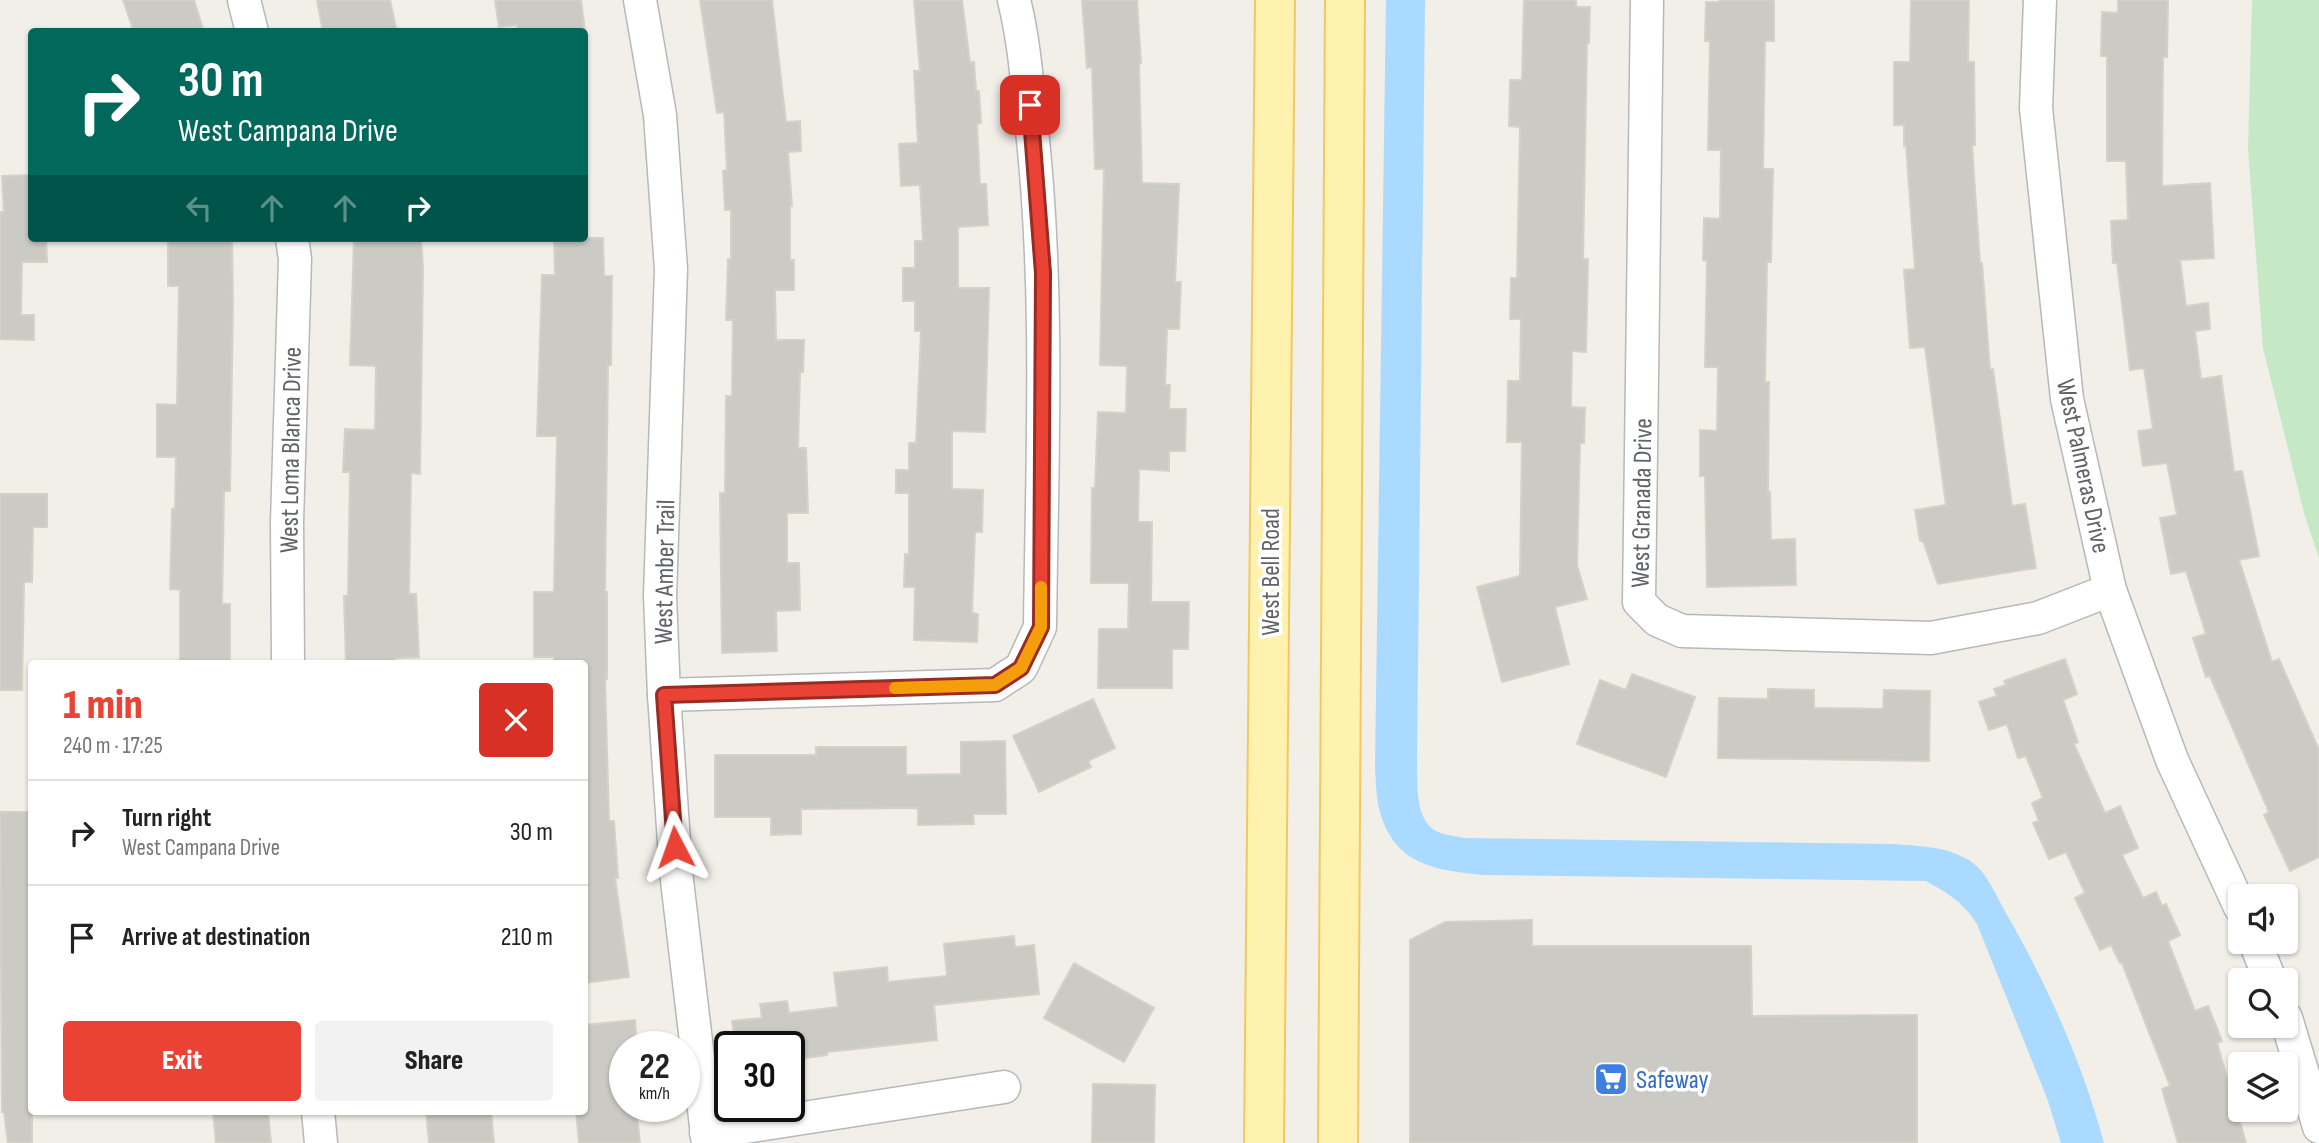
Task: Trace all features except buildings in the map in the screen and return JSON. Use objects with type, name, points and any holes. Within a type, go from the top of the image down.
[{"type":"main road","name":"West Bell Road","points":[[1264,1143],[1275,0]]},
{"type":"main road","points":[[1338,1143],[1345,0]]},
{"type":"street","points":[[244,0],[251,28]]},
{"type":"street","name":"West Amber Trail","points":[[640,0],[660,115],[671,269],[660,596],[664,695],[676,872],[707,1138]]},
{"type":"street","points":[[664,695],[995,685],[1021,668],[1041,627],[1043,273],[1035,156],[1021,30],[1014,0]]},
{"type":"street","name":"West Granada Drive","points":[[1647,0],[1639,602],[1657,620],[1682,631],[1931,638],[2038,618],[2110,590]]},
{"type":"street","name":"West Palmeras Drive","points":[[2040,0],[2036,108],[2067,399],[2110,590],[2172,760],[2229,884]]},
{"type":"street","name":"West Loma Blanca Drive","points":[[288,660],[287,522],[295,259],[293,242]]},
{"type":"street","points":[[2292,1038],[2319,1127]]},
{"type":"street","points":[[707,1138],[1004,1087]]},
{"type":"street","points":[[318,1115],[321,1143]]},
{"type":"green space","points":[[2252,0],[2319,0],[2319,558],[2304,513],[2263,348],[2248,149]]},
{"type":"water","points":[[1386,0],[1425,0],[1417,767],[1419,802],[1424,819],[1436,831],[1464,838],[1893,844],[1921,846],[1957,854],[1979,868],[1989,882],[2036,968],[2074,1054],[2104,1143],[2061,1143],[2047,1098],[1977,924],[1955,899],[1926,881],[1483,875],[1433,867],[1419,862],[1396,844],[1387,830],[1379,807],[1375,768]]},
{"type":"slow traffic","points":[[895,688],[995,685],[1021,668],[1041,627],[1041,587]]},
{"type":"place","name":"Safeway","points":[[1611,1079]]},
{"type":"route","points":[[675,847],[664,695],[995,685],[1021,668],[1041,627],[1043,273],[1030,105]]}]
